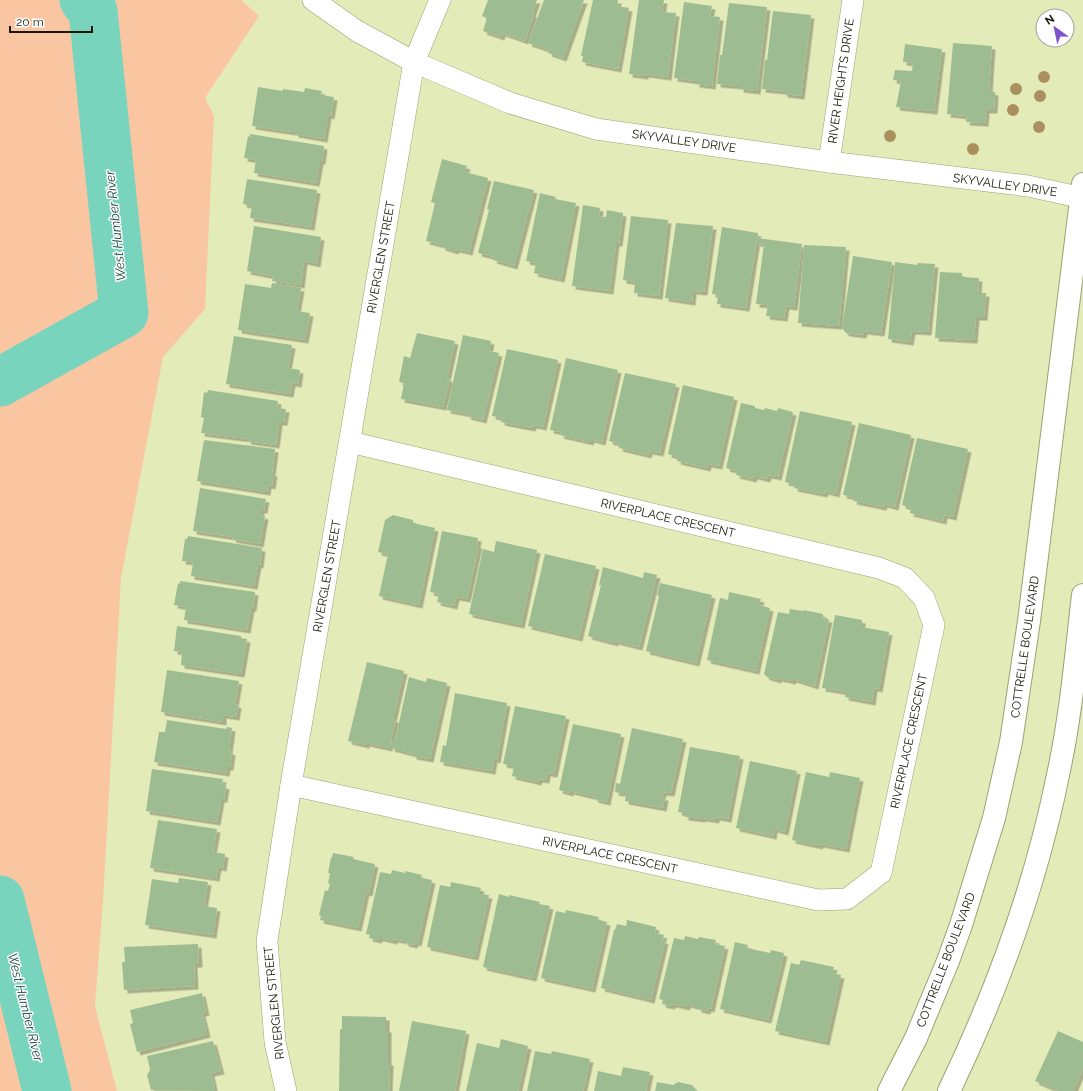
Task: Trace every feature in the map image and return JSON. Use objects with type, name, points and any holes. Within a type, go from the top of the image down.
[{"type":"main road","name":"COTTRELLE BOULEVARD","points":[[889,1091],[919,1031],[961,925],[994,818],[1011,742],[1030,614],[1082,193]]},
{"type":"main road","points":[[949,1091],[991,996],[1009,948],[1042,846],[1059,773],[1065,737],[1083,595]]},
{"type":"street","name":"SKYVALLEY DRIVE","points":[[313,0],[357,31],[414,62],[510,103],[596,129],[829,162],[1082,193]]},
{"type":"street","name":"RIVERGLEN STREET","points":[[286,1091],[275,1042],[267,941],[291,785],[414,62],[440,0]]},
{"type":"street","name":"RIVER HEIGHTS DRIVE","points":[[829,162],[853,0]]},
{"type":"street","name":"RIVERPLACE CRESCENT","points":[[291,785],[818,900],[847,899],[881,873],[934,625],[924,598],[905,578],[880,568],[350,442]]},
{"type":"shaded area","points":[[0,0],[241,0],[259,16],[205,98],[214,116],[205,309],[163,357],[121,578],[103,901],[95,1006],[117,1091],[0,1091]]},
{"type":"building","points":[[488,0],[537,0],[525,41],[502,33],[501,37],[483,31],[487,18],[482,16]]},
{"type":"building","points":[[544,0],[584,0],[563,58],[548,53],[549,50],[528,43]]},
{"type":"building","points":[[593,0],[618,0],[617,6],[629,8],[618,69],[582,62],[583,56],[581,56]]},
{"type":"building","points":[[639,0],[664,0],[662,12],[676,13],[668,77],[645,74],[645,76],[629,74]]},
{"type":"building","points":[[684,2],[712,6],[710,16],[720,17],[712,86],[696,84],[696,81],[674,78]]},
{"type":"building","points":[[729,3],[767,7],[757,91],[740,89],[740,86],[717,84],[720,55],[722,55]]},
{"type":"building","points":[[773,11],[811,15],[801,96],[784,94],[782,91],[762,89]]},
{"type":"building","points":[[953,43],[992,46],[989,91],[995,92],[994,110],[986,110],[985,123],[966,122],[967,116],[947,114]]},
{"type":"building","points":[[905,44],[942,49],[934,111],[896,107],[901,81],[893,80],[895,70],[912,71],[913,63],[903,62]]},
{"type":"building","points":[[258,87],[283,91],[283,89],[304,92],[305,88],[322,91],[321,95],[334,97],[331,116],[328,115],[324,139],[295,134],[295,132],[252,126]]},
{"type":"building","points":[[250,134],[324,146],[322,161],[320,161],[316,183],[254,173],[256,160],[244,158],[248,136],[250,137]]},
{"type":"building","points":[[442,159],[467,166],[465,172],[488,178],[469,252],[456,249],[455,251],[442,247],[442,245],[426,241],[435,203],[431,202]]},
{"type":"building","points":[[247,179],[317,190],[311,227],[250,218],[252,206],[243,204]]},
{"type":"building","points":[[494,181],[534,190],[514,266],[493,260],[494,257],[478,253],[489,210],[487,209]]},
{"type":"building","points":[[540,193],[556,197],[555,199],[576,203],[561,279],[534,273],[536,263],[526,261]]},
{"type":"building","points":[[583,205],[600,208],[599,216],[606,217],[607,210],[623,213],[619,243],[616,243],[610,291],[572,286]]},
{"type":"building","points":[[631,216],[668,220],[659,296],[634,293],[635,282],[623,280]]},
{"type":"building","points":[[676,223],[713,226],[704,292],[693,291],[692,302],[665,298]]},
{"type":"building","points":[[254,226],[321,237],[317,264],[304,261],[301,285],[272,281],[273,276],[247,271]]},
{"type":"building","points":[[722,227],[758,233],[746,308],[717,304],[718,295],[712,294]]},
{"type":"building","points":[[757,238],[802,244],[794,307],[786,306],[784,318],[766,316],[768,305],[756,304],[764,244],[757,243]]},
{"type":"building","points":[[804,245],[846,247],[839,326],[798,323]]},
{"type":"building","points":[[853,256],[892,262],[881,333],[864,331],[863,335],[846,333],[842,328]]},
{"type":"building","points":[[895,262],[917,265],[918,263],[935,264],[928,332],[912,331],[910,342],[888,339]]},
{"type":"building","points":[[940,272],[962,273],[962,277],[979,278],[978,293],[986,293],[984,317],[976,317],[974,340],[935,338]]},
{"type":"building","points":[[272,283],[301,288],[297,311],[310,313],[305,340],[238,330],[245,284],[271,288]]},
{"type":"building","points":[[417,333],[455,341],[447,378],[450,379],[443,407],[401,399],[404,383],[399,382],[404,356],[410,358]]},
{"type":"building","points":[[463,335],[491,341],[489,351],[499,353],[483,420],[467,416],[468,414],[447,410]]},
{"type":"building","points":[[234,336],[292,345],[288,368],[300,370],[298,384],[292,383],[290,394],[226,384]]},
{"type":"building","points":[[507,349],[558,360],[543,427],[533,425],[532,428],[501,422],[502,418],[492,416]]},
{"type":"building","points":[[566,358],[618,370],[602,442],[591,439],[590,442],[560,435],[561,432],[550,430]]},
{"type":"building","points":[[625,373],[676,384],[660,453],[649,451],[648,455],[619,448],[620,444],[609,441]]},
{"type":"building","points":[[683,385],[734,397],[719,466],[708,464],[707,468],[677,461],[678,457],[668,454]]},
{"type":"building","points":[[208,390],[278,401],[277,408],[286,409],[284,422],[279,422],[276,445],[247,441],[248,439],[201,433],[204,418],[201,417],[204,392],[207,393]]},
{"type":"building","points":[[741,403],[755,406],[755,408],[764,410],[765,408],[777,411],[778,408],[793,412],[778,477],[768,475],[767,479],[754,476],[753,479],[736,475],[737,471],[726,468]]},
{"type":"building","points":[[800,411],[852,422],[836,494],[825,491],[824,494],[794,488],[795,484],[785,482]]},
{"type":"building","points":[[859,423],[911,435],[895,507],[884,504],[883,507],[853,501],[854,497],[843,495]]},
{"type":"building","points":[[917,438],[968,449],[953,517],[944,515],[943,521],[910,513],[911,508],[902,505]]},
{"type":"building","points":[[204,440],[275,449],[272,486],[268,485],[267,492],[197,481]]},
{"type":"building","points":[[200,488],[266,499],[264,510],[261,510],[260,515],[265,516],[260,544],[232,539],[233,537],[193,531]]},
{"type":"building","points":[[393,515],[413,520],[413,523],[435,528],[419,605],[379,596],[388,554],[378,552],[385,520]]},
{"type":"building","points":[[442,531],[478,538],[477,545],[479,545],[467,599],[456,597],[454,606],[437,602],[439,594],[430,592]]},
{"type":"building","points":[[188,536],[262,548],[260,565],[258,564],[254,586],[191,576],[193,562],[182,561],[185,539],[187,539]]},
{"type":"building","points":[[496,541],[537,550],[521,625],[469,614],[483,549],[494,552]]},
{"type":"building","points":[[545,554],[596,566],[579,638],[528,626]]},
{"type":"building","points":[[603,567],[643,578],[644,572],[657,575],[639,647],[588,636],[601,585],[599,585]]},
{"type":"building","points":[[180,581],[255,592],[253,608],[251,608],[247,630],[184,620],[186,607],[174,605],[178,583],[180,584]]},
{"type":"building","points":[[660,583],[712,595],[696,663],[646,651],[659,596],[657,595]]},
{"type":"building","points":[[729,592],[761,599],[759,605],[770,608],[756,671],[707,660],[720,598],[728,600]]},
{"type":"building","points":[[790,609],[823,614],[823,618],[829,619],[815,686],[793,679],[792,681],[778,678],[778,680],[767,677],[764,674],[778,612],[789,614]]},
{"type":"building","points":[[835,615],[862,620],[862,627],[889,632],[879,689],[874,688],[872,702],[845,697],[846,692],[822,688]]},
{"type":"building","points":[[177,626],[241,636],[241,638],[247,639],[241,674],[181,665],[182,652],[174,651]]},
{"type":"building","points":[[367,662],[404,671],[393,719],[396,719],[389,748],[348,741]]},
{"type":"building","points":[[167,670],[239,681],[235,704],[238,705],[236,717],[223,715],[223,722],[161,712]]},
{"type":"building","points":[[409,677],[426,682],[427,678],[447,683],[430,759],[413,756],[413,754],[391,748],[392,741],[395,741]]},
{"type":"building","points":[[455,693],[507,703],[497,760],[494,759],[492,771],[440,762],[443,745],[446,746]]},
{"type":"building","points":[[515,706],[566,716],[554,774],[547,773],[546,780],[539,779],[538,782],[512,776],[514,766],[503,764]]},
{"type":"building","points":[[167,720],[226,729],[227,727],[232,728],[229,751],[232,752],[230,767],[227,767],[226,773],[154,762],[159,732],[165,732]]},
{"type":"building","points":[[573,724],[621,734],[607,802],[594,799],[595,797],[559,790]]},
{"type":"building","points":[[632,728],[683,739],[671,793],[663,792],[662,797],[665,797],[663,808],[625,801],[626,794],[615,792],[616,783],[620,784]]},
{"type":"building","points":[[690,747],[740,756],[728,819],[716,817],[716,820],[685,817],[685,813],[678,812]]},
{"type":"building","points":[[750,761],[797,771],[785,832],[774,829],[773,836],[736,828]]},
{"type":"building","points":[[152,769],[223,779],[222,785],[226,786],[224,799],[221,799],[217,822],[146,811]]},
{"type":"building","points":[[806,772],[829,777],[830,772],[860,778],[846,849],[820,844],[819,846],[792,840]]},
{"type":"building","points":[[158,820],[217,829],[213,852],[225,854],[223,868],[218,867],[216,878],[150,868]]},
{"type":"building","points":[[333,853],[354,857],[353,859],[375,864],[369,893],[366,892],[358,928],[320,920],[321,916],[319,915],[325,890],[328,891],[330,884],[328,883],[330,873],[328,873]]},
{"type":"building","points":[[392,870],[422,875],[421,878],[432,880],[418,943],[415,942],[414,945],[405,943],[405,941],[394,939],[394,941],[381,938],[378,940],[369,938],[370,935],[366,934],[380,872],[391,874]]},
{"type":"building","points":[[179,878],[208,882],[204,906],[217,908],[213,935],[145,925],[152,879],[178,883]]},
{"type":"building","points":[[451,882],[481,888],[479,894],[489,895],[475,957],[427,947],[440,885],[450,887]]},
{"type":"building","points":[[499,894],[540,902],[539,904],[550,906],[533,978],[483,967]]},
{"type":"building","points":[[566,910],[599,917],[598,920],[607,922],[592,989],[541,978],[556,911],[565,913]]},
{"type":"building","points":[[627,920],[656,927],[655,933],[664,935],[662,940],[665,941],[651,1000],[601,988],[614,930],[617,924],[626,926]]},
{"type":"building","points":[[685,936],[698,939],[699,937],[716,940],[715,944],[725,946],[711,1009],[708,1008],[707,1011],[687,1004],[687,1007],[673,1004],[671,1006],[662,1004],[663,1000],[659,999],[674,938],[684,940]]},
{"type":"building","points":[[735,942],[748,945],[747,948],[770,953],[771,950],[784,953],[768,1020],[720,1009]]},
{"type":"building","points":[[198,944],[199,964],[194,964],[195,986],[124,990],[122,962],[125,962],[124,947]]},
{"type":"building","points":[[801,960],[834,967],[832,973],[841,975],[826,1042],[775,1031],[791,963],[799,965]]},
{"type":"building","points":[[202,993],[206,1012],[202,1013],[207,1034],[137,1052],[130,1024],[133,1023],[130,1010]]},
{"type":"building","points":[[342,1016],[386,1017],[386,1029],[388,1029],[388,1062],[390,1062],[389,1091],[339,1091],[340,1029],[342,1029]]},
{"type":"building","points":[[412,1021],[466,1031],[455,1091],[399,1091]]},
{"type":"building","points":[[1058,1031],[1083,1042],[1083,1068],[1073,1091],[1058,1091],[1035,1081]]},
{"type":"building","points":[[501,1039],[528,1046],[518,1091],[466,1091],[477,1043],[499,1048]]},
{"type":"building","points":[[213,1041],[221,1071],[211,1073],[215,1091],[151,1090],[147,1075],[150,1070],[147,1056]]},
{"type":"building","points":[[535,1051],[551,1054],[552,1051],[590,1059],[583,1091],[527,1091]]},
{"type":"building","points":[[623,1067],[650,1072],[646,1091],[594,1091],[598,1071],[621,1076]]},
{"type":"building","points":[[657,1082],[673,1085],[678,1082],[692,1085],[697,1091],[655,1091]]},
{"type":"waterway","name":"West Humber River","points":[[0,382],[124,313],[93,11],[84,0]]},
{"type":"waterway","name":"West Humber River","points":[[0,900],[47,1091]]}]
